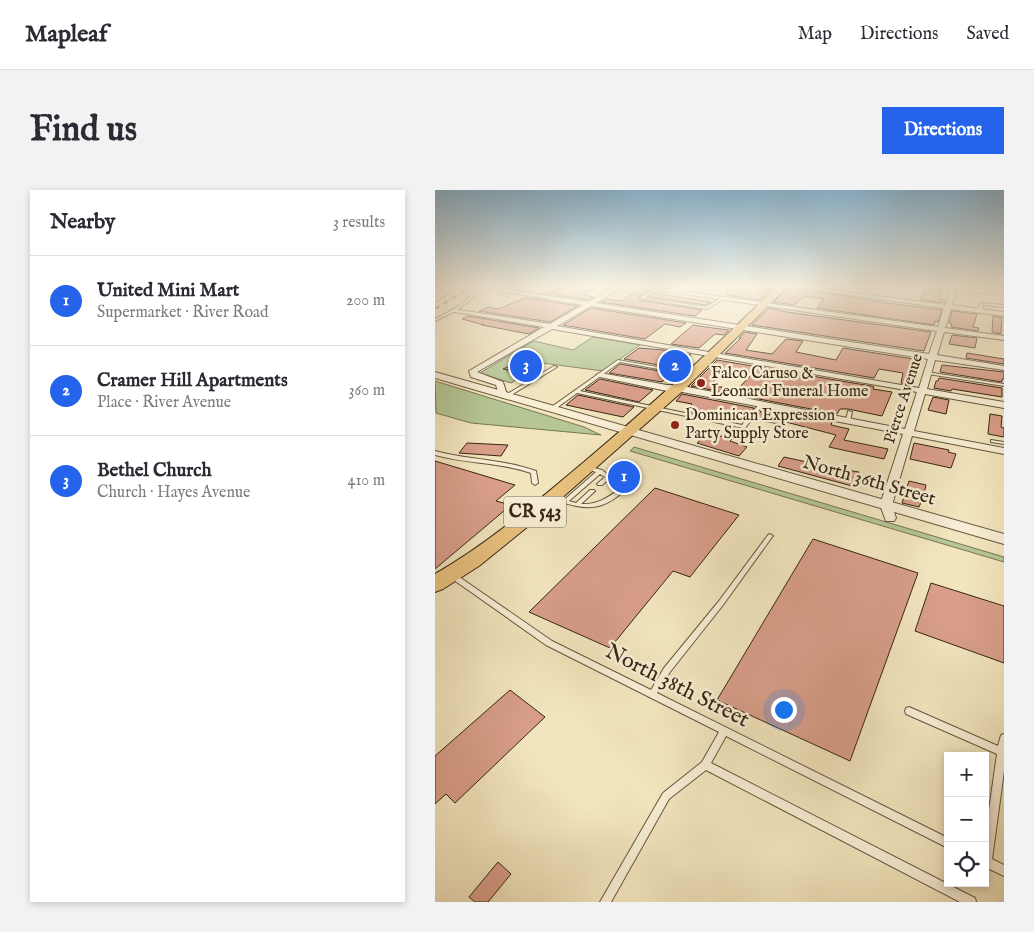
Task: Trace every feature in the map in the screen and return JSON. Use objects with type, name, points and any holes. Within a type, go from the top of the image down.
[{"type":"main road","name":"CR 543","points":[[435,584],[465,567],[558,500],[593,470],[628,431],[748,321]]},
{"type":"street","points":[[518,321],[1004,405]]},
{"type":"street","points":[[505,396],[500,384],[474,375],[473,371],[561,321]]},
{"type":"street","points":[[698,321],[1004,368]]},
{"type":"street","points":[[879,321],[1004,338]]},
{"type":"street","name":"Pierce Avenue","points":[[886,505],[944,321]]},
{"type":"street","name":"North 36th Street","points":[[435,375],[1004,539]]},
{"type":"street","points":[[601,375],[762,404],[849,416],[909,432],[1004,451]]},
{"type":"street","points":[[886,505],[890,518]]},
{"type":"lane","points":[[552,409],[619,361],[692,374]]},
{"type":"lane","points":[[505,396],[555,368]]},
{"type":"lane","points":[[928,373],[1004,385]]},
{"type":"lane","points":[[577,392],[743,427],[762,404]]},
{"type":"lane","points":[[993,441],[1004,443]]},
{"type":"lane","points":[[435,453],[450,458],[493,461],[523,468],[533,472],[535,482]]},
{"type":"lane","points":[[558,500],[589,507],[605,503],[623,489],[593,470]]},
{"type":"lane","points":[[599,484],[608,478]]},
{"type":"lane","points":[[577,505],[591,491]]},
{"type":"lane","points":[[652,695],[667,670],[721,603],[770,536]]},
{"type":"lane","name":"North 38th Street","points":[[452,575],[549,643],[946,842]]},
{"type":"lane","points":[[909,712],[1002,752]]},
{"type":"lane","points":[[605,902],[666,796],[705,765],[724,732]]},
{"type":"lane","points":[[989,842],[1004,738]]},
{"type":"lane","points":[[705,765],[971,902]]},
{"type":"lane","points":[[989,864],[1004,871]]},
{"type":"green space","points":[[593,337],[640,345],[603,371],[542,363],[530,359],[515,363],[512,365],[512,369],[506,371],[519,378],[511,383],[480,373],[534,341],[573,350]]},
{"type":"green space","points":[[435,381],[584,427],[601,435],[471,423],[436,413]]},
{"type":"green space","points":[[634,447],[1004,557],[1004,562],[630,451]]},
{"type":"building","points":[[470,321],[499,321],[539,328],[529,334],[482,325],[484,325]]},
{"type":"building","points":[[569,321],[675,321],[686,323],[680,327],[665,324],[645,339],[563,325]]},
{"type":"building","points":[[756,321],[853,321],[931,332],[924,351],[752,325]]},
{"type":"building","points":[[908,321],[935,321],[934,325]]},
{"type":"building","points":[[949,321],[975,321],[973,327],[979,328],[978,331],[951,327],[952,324],[949,323]]},
{"type":"building","points":[[993,321],[1002,321],[1001,334],[992,332]]},
{"type":"building","points":[[693,325],[729,330],[724,335],[715,334],[699,348],[671,344]]},
{"type":"building","points":[[745,332],[757,334],[746,350],[772,354],[786,339],[803,341],[796,352],[836,360],[843,348],[920,360],[918,366],[916,365],[910,385],[901,383],[903,373],[879,369],[874,378],[725,353]]},
{"type":"building","points":[[952,335],[977,338],[975,348],[949,344]]},
{"type":"building","points":[[639,348],[691,355],[677,368],[624,359]]},
{"type":"building","points":[[967,353],[1004,359],[1004,364],[966,358]]},
{"type":"building","points":[[524,360],[537,360],[543,363],[539,370],[524,372],[503,369]]},
{"type":"building","points":[[717,360],[871,386],[874,387],[873,389],[892,392],[882,416],[848,409],[840,409],[837,414],[691,386]],"holes":[[[727,369],[752,373],[737,390],[710,385]]]},
{"type":"building","points":[[620,364],[671,373],[662,382],[609,373]]},
{"type":"building","points":[[942,365],[1004,372],[1004,379],[1002,379],[1002,382],[940,372]]},
{"type":"building","points":[[939,378],[1002,388],[1002,397],[934,388]]},
{"type":"building","points":[[600,379],[653,390],[639,402],[585,390]]},
{"type":"building","points":[[682,394],[754,408],[747,416],[724,411],[717,418],[685,411],[692,404],[676,401]]},
{"type":"building","points":[[578,395],[634,407],[623,417],[566,405]]},
{"type":"building","points":[[933,397],[949,400],[946,414],[928,410]]},
{"type":"building","points":[[762,409],[832,422],[831,425],[849,429],[844,440],[888,449],[884,459],[829,447],[836,435],[782,421],[780,424],[756,420]]},
{"type":"building","points":[[990,414],[1002,416],[1001,427],[1004,428],[1004,437],[988,434]]},
{"type":"building","points":[[707,434],[733,438],[730,441],[747,447],[739,456],[697,443]]},
{"type":"building","points":[[467,443],[508,445],[501,456],[459,453]]},
{"type":"building","points":[[914,443],[949,450],[948,452],[956,454],[951,468],[910,459]]},
{"type":"building","points":[[784,457],[859,472],[852,486],[778,466]]},
{"type":"building","points":[[435,461],[515,485],[496,501],[511,505],[435,569]]},
{"type":"building","points":[[909,481],[926,485],[919,507],[902,503]]},
{"type":"building","points":[[655,488],[739,515],[690,577],[673,571],[610,648],[529,612]]},
{"type":"building","points":[[813,539],[918,573],[850,761],[717,700]]},
{"type":"building","points":[[931,583],[1004,606],[1004,663],[915,631]]},
{"type":"building","points":[[510,690],[545,717],[455,803],[446,794],[435,804],[435,756]]},
{"type":"building","points":[[498,862],[511,874],[488,902],[475,902],[469,897]]},
{"type":"place","name":"Bethel Church","points":[[526,366]]},
{"type":"place","name":"Cramer Hill Apartments","points":[[675,366]]},
{"type":"place","name":"Falco Caruso & Leonard Funeral Home","points":[[701,383]]},
{"type":"place","name":"Dominican Expression Party Supply Store","points":[[675,425]]},
{"type":"place","name":"United Mini Mart","points":[[624,477]]}]
